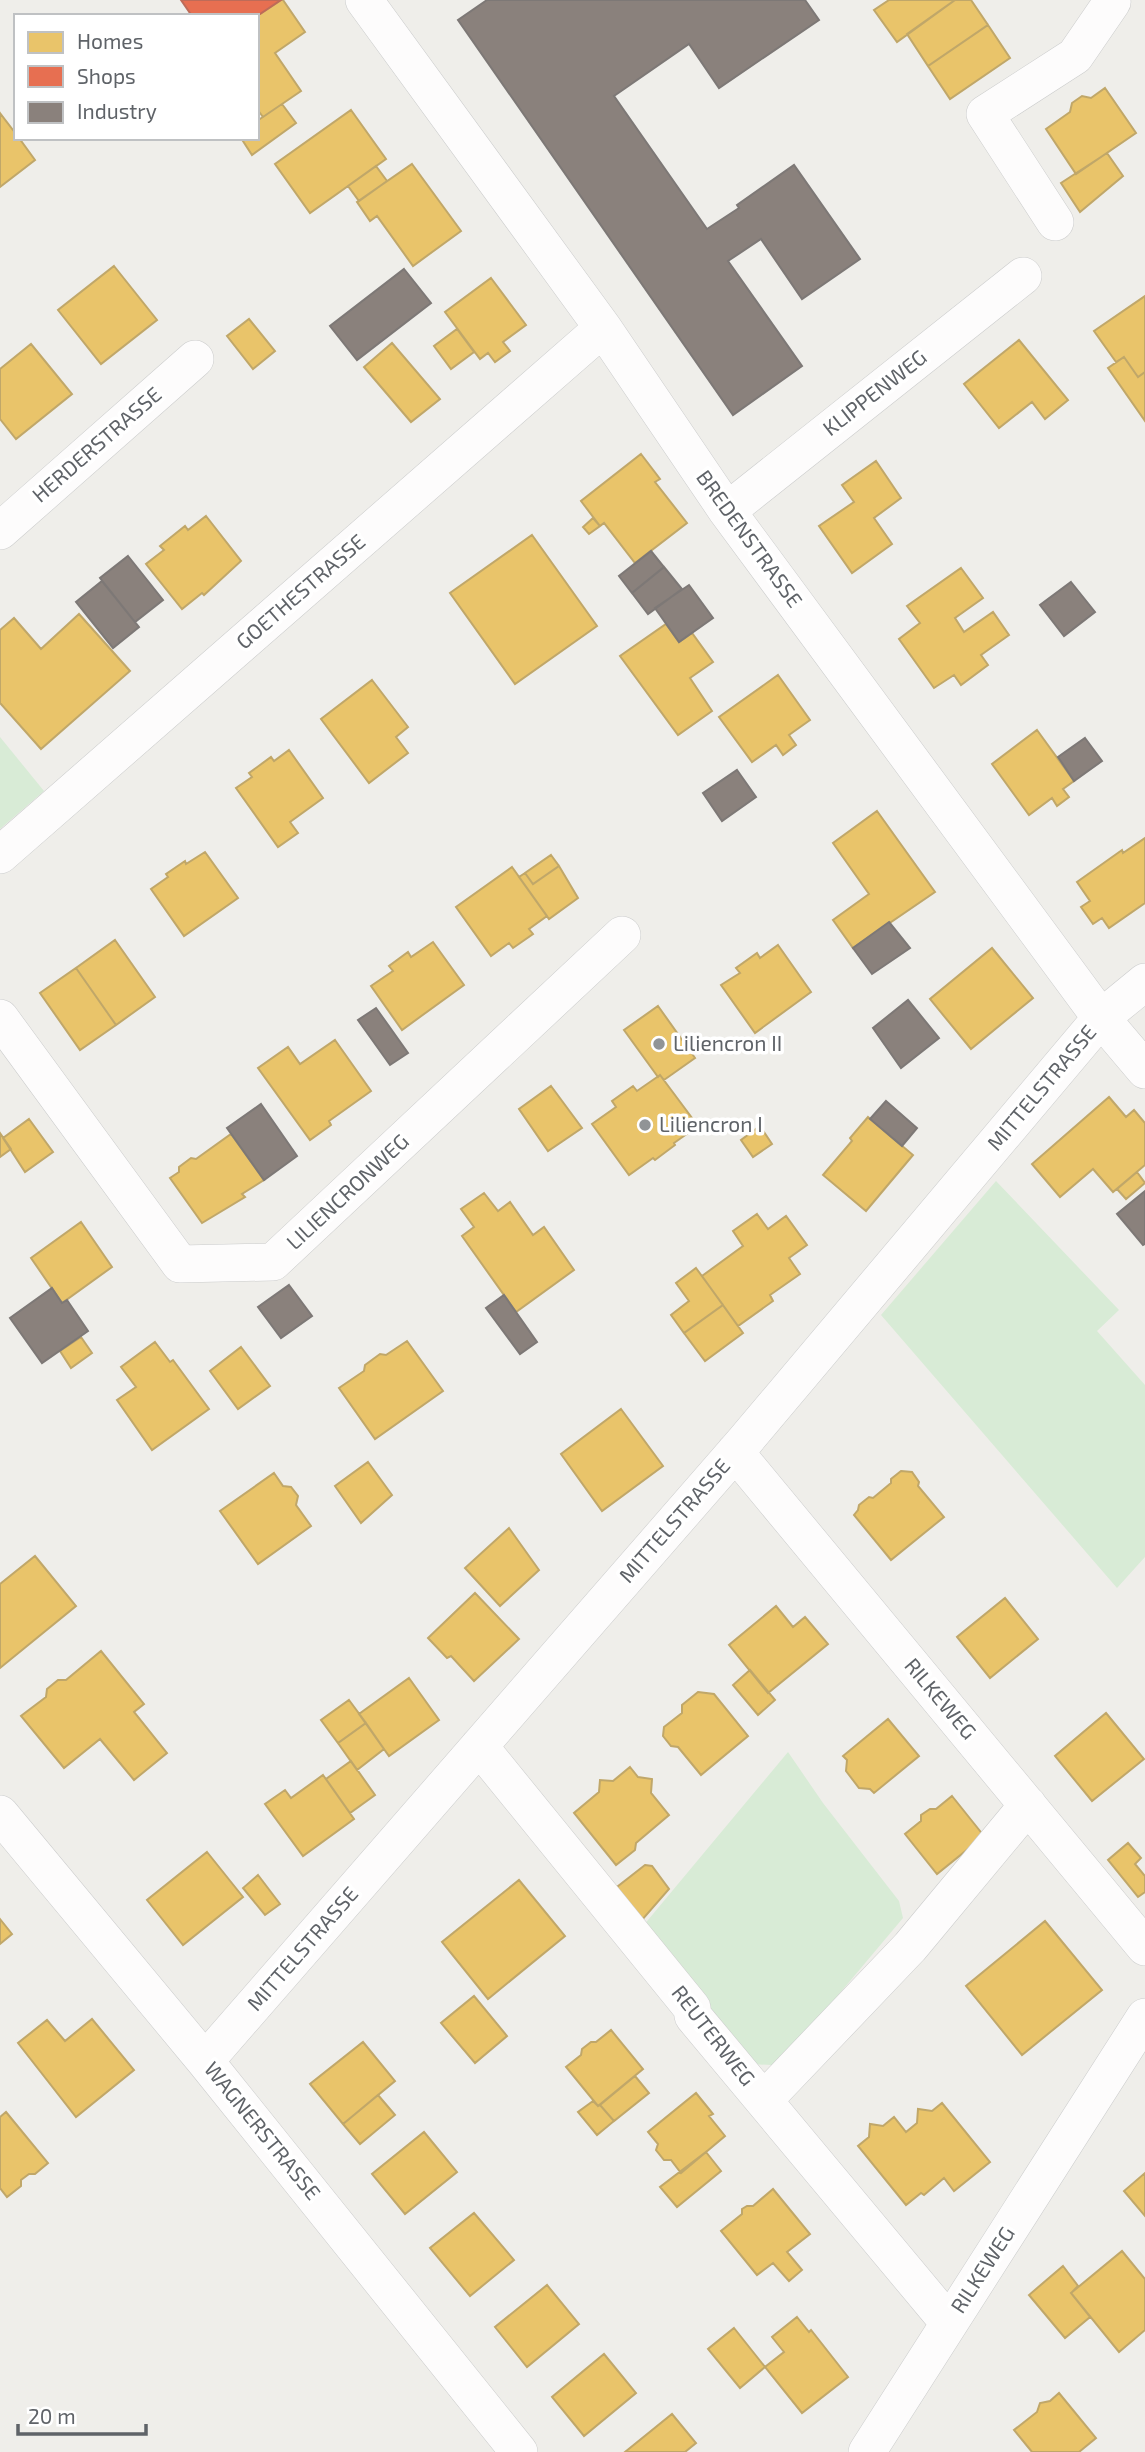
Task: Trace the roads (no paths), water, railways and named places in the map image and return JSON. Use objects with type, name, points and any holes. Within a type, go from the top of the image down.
[{"type":"street","name":"BREDENSTRASSE","points":[[364,0],[603,328],[727,510],[1101,1018],[1145,1070]]},
{"type":"street","points":[[1055,222],[985,114],[1075,56],[1111,0]]},
{"type":"street","name":"KLIPPENWEG","points":[[727,510],[1023,276]]},
{"type":"street","name":"GOETHESTRASSE","points":[[0,855],[603,328]]},
{"type":"street","name":"HERDERSTRASSE","points":[[0,531],[195,359]]},
{"type":"street","name":"LILIENCRONWEG","points":[[0,1018],[180,1264],[274,1262],[622,935]]},
{"type":"street","name":"MITTELSTRASSE","points":[[205,2061],[735,1452],[1101,1018],[1145,982]]},
{"type":"street","name":"RILKEWEG","points":[[735,1452],[1145,1947]]},
{"type":"street","name":"REUTERWEG","points":[[479,1746],[692,2008],[694,2016],[949,2323]]},
{"type":"street","points":[[764,2100],[910,1947],[1028,1805]]},
{"type":"street","name":"WAGNERSTRASSE","points":[[0,1814],[205,2061],[519,2452]]},
{"type":"street","name":"RILKEWEG","points":[[867,2452],[1145,2017]]},
{"type":"place","name":"Liliencron II","points":[[659,1044]]},
{"type":"place","name":"Liliencron I","points":[[645,1125]]}]
